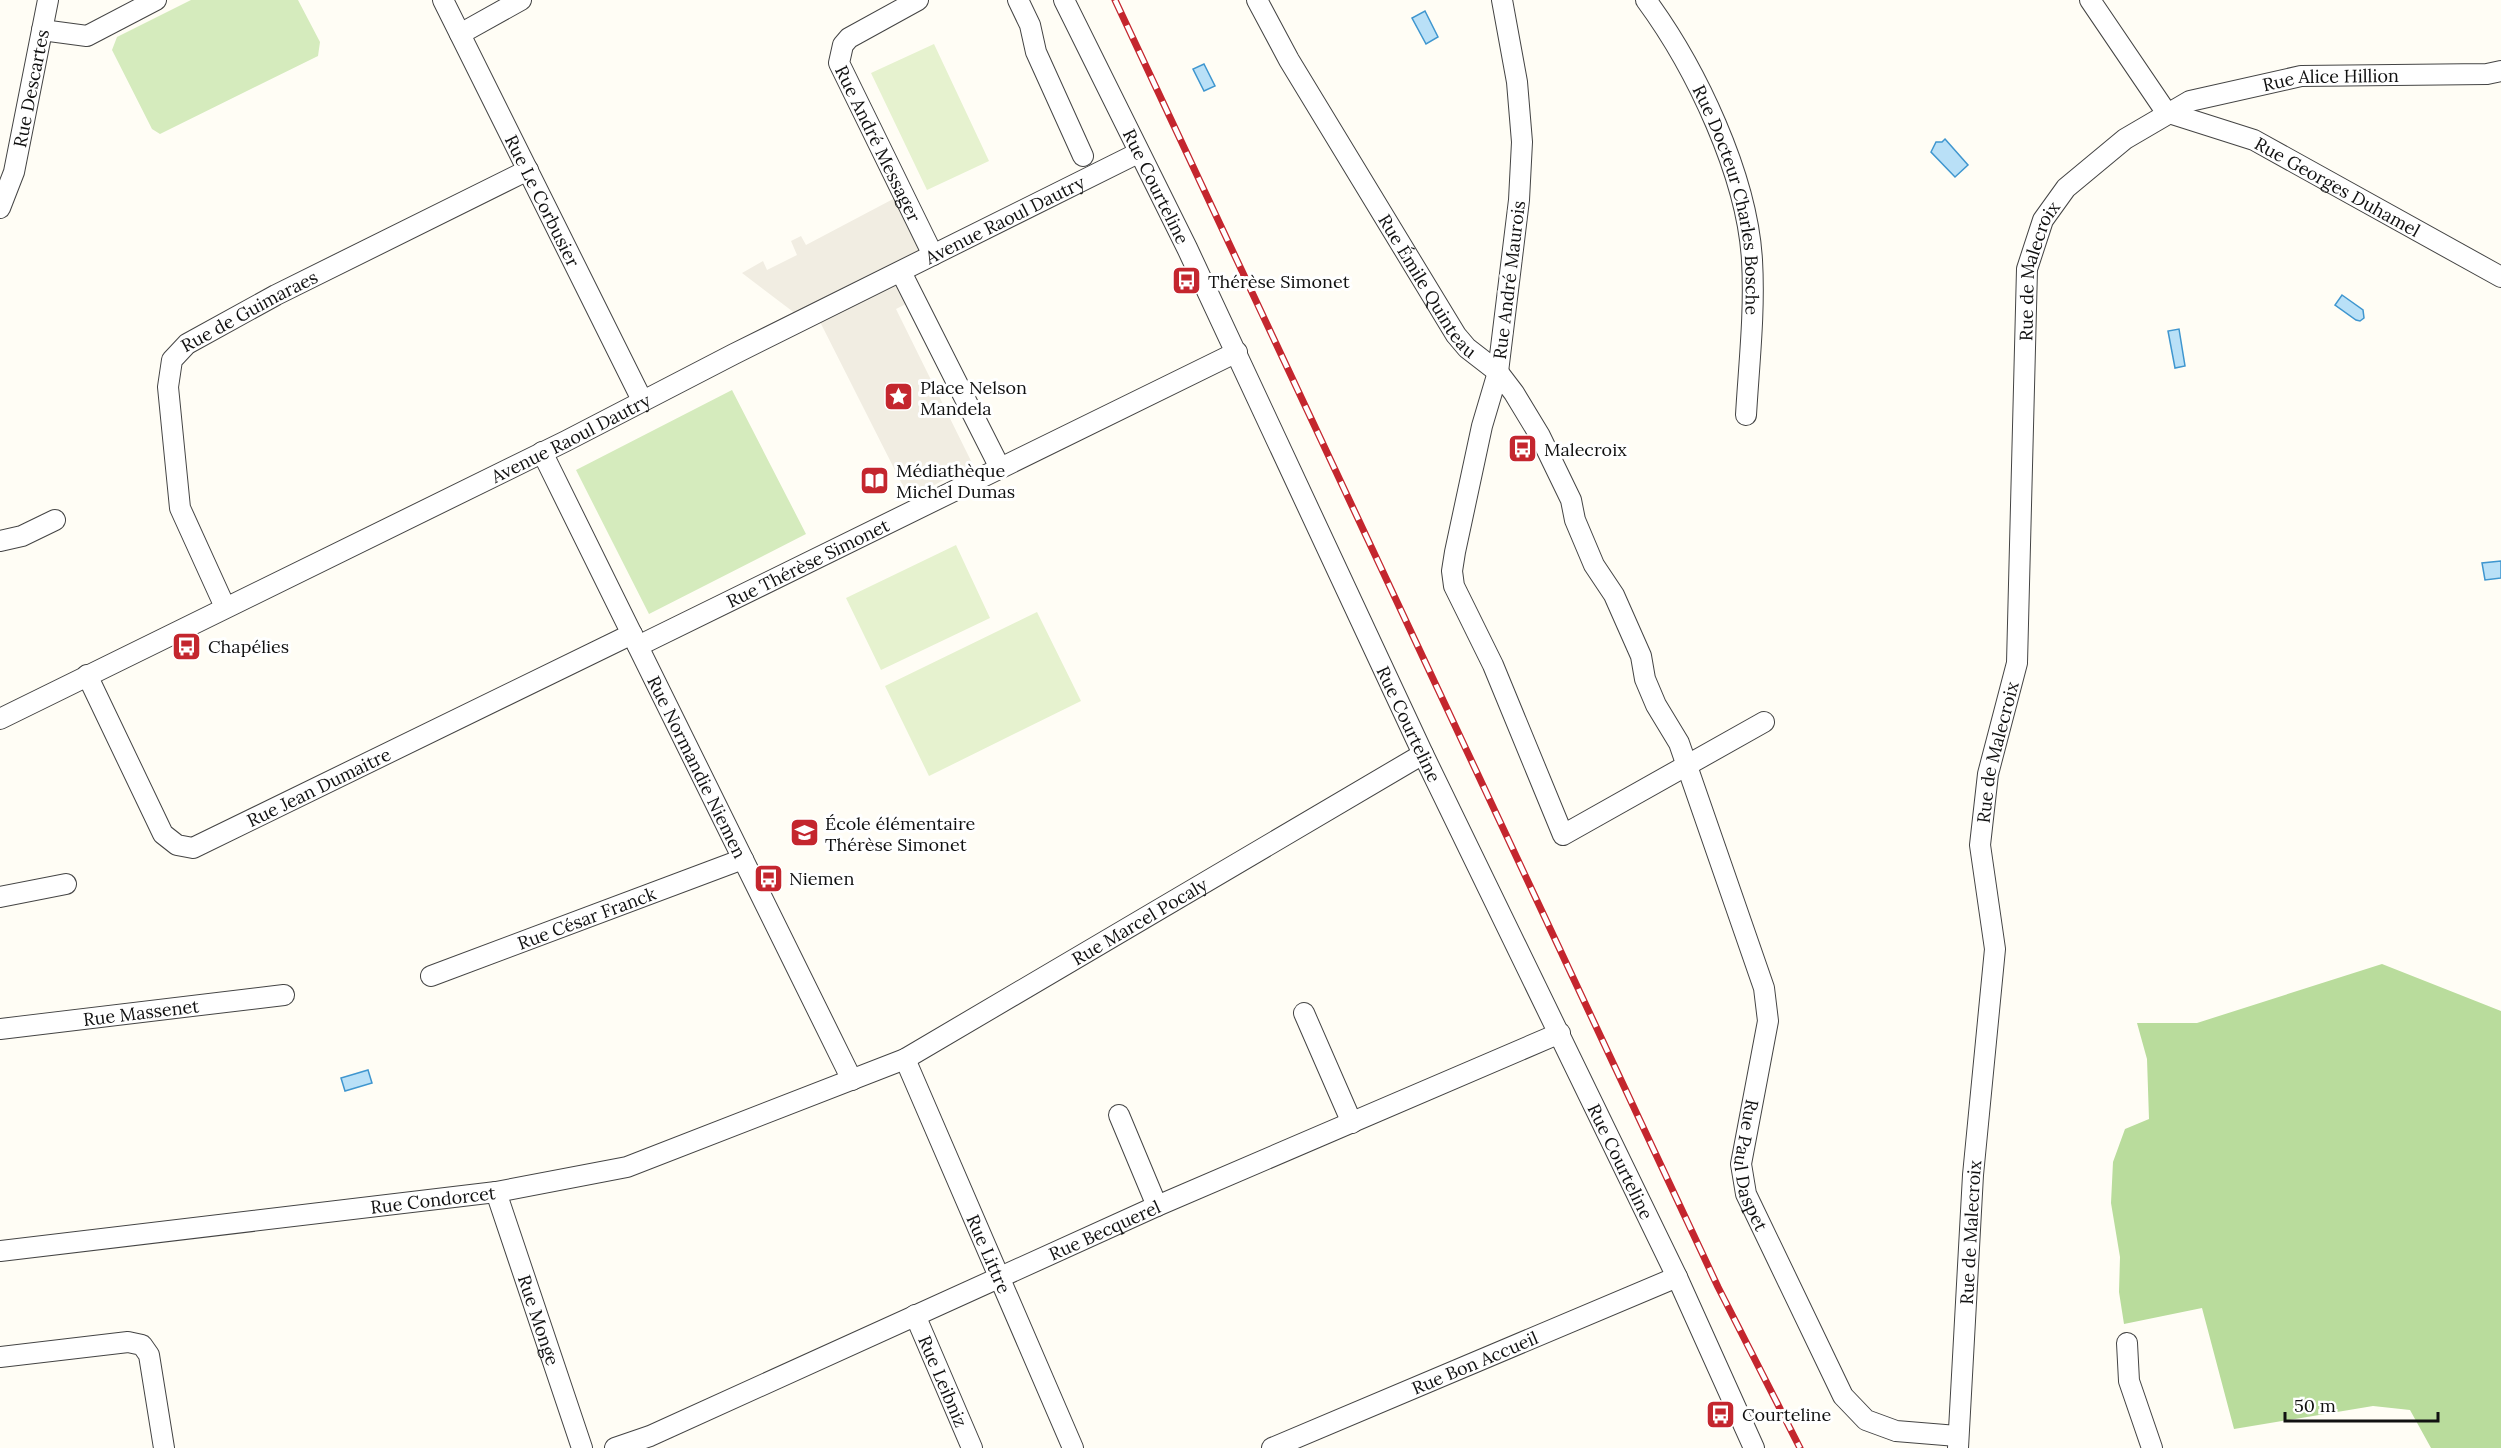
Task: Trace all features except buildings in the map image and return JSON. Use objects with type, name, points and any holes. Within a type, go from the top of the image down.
[{"type":"street","name":"Rue Descartes","points":[[0,208],[14,171],[48,0]]},
{"type":"street","points":[[42,30],[87,36],[156,0]]},
{"type":"street","name":"Rue Le Corbusier","points":[[443,0],[642,400]]},
{"type":"street","points":[[460,34],[521,0]]},
{"type":"street","name":"Rue André Messager","points":[[918,0],[849,38],[843,45],[839,63],[933,255]]},
{"type":"street","points":[[1018,0],[1030,25],[1036,52],[1083,156]]},
{"type":"street","name":"Rue Courteline","points":[[1064,0],[1237,352],[1423,754],[1677,1277],[1754,1448]]},
{"type":"street","name":"Rue Émile Quinteau","points":[[1257,0],[1289,60],[1456,335],[1467,348],[1498,372]]},
{"type":"street","name":"Rue André Maurois","points":[[1502,0],[1517,82],[1522,142],[1519,200],[1498,372],[1514,393],[1540,436],[1571,500],[1575,520],[1594,565],[1614,595],[1641,656],[1645,679],[1656,705],[1679,743],[1688,766]]},
{"type":"street","name":"Rue Docteur Charles Bosche","points":[[1646,0],[1676,43],[1713,118],[1742,202],[1750,235],[1752,269],[1746,415]]},
{"type":"street","points":[[2090,0],[2166,112]]},
{"type":"street","name":"Rue Alice Hillion","points":[[2166,112],[2190,100],[2301,76],[2487,74],[2501,71]]},
{"type":"street","name":"Rue Georges Duhamel","points":[[2166,112],[2254,140],[2501,277]]},
{"type":"street","name":"Rue de Malecroix","points":[[1957,1442],[1973,1175],[1995,949],[1980,845],[1988,774],[2017,663],[2027,269],[2043,220],[2066,188],[2125,139],[2166,112]]},
{"type":"street","name":"Avenue Raoul Dautry","points":[[0,718],[542,452],[1138,153]]},
{"type":"street","name":"Rue de Guimaraes","points":[[225,607],[180,508],[168,387],[172,360],[187,344],[276,295],[528,170]]},
{"type":"street","points":[[902,272],[1008,464]]},
{"type":"street","name":"Rue Thérèse Simonet","points":[[635,640],[1008,464],[1237,352]]},
{"type":"street","points":[[1498,372],[1482,426],[1458,541],[1452,571],[1454,586],[1493,665],[1563,835],[1764,722]]},
{"type":"street","name":"Rue Normandie Niemen","points":[[542,452],[852,1080]]},
{"type":"street","points":[[0,541],[22,536],[55,520]]},
{"type":"street","name":"Rue Jean Dumaitre","points":[[87,675],[163,834],[177,845],[193,848],[635,640]]},
{"type":"street","name":"Rue Marcel Pocaly","points":[[852,1080],[905,1059],[1423,754]]},
{"type":"street","name":"Rue Paul Daspet","points":[[1688,766],[1764,987],[1768,1021],[1741,1164],[1746,1194],[1843,1396],[1866,1420],[1896,1431],[1957,1442]]},
{"type":"street","name":"Rue César Franck","points":[[431,976],[743,859]]},
{"type":"street","points":[[0,897],[66,884]]},
{"type":"street","name":"Rue Massenet","points":[[0,1029],[284,995]]},
{"type":"street","points":[[1304,1013],[1352,1123]]},
{"type":"street","name":"Rue Becquerel","points":[[615,1448],[654,1442],[915,1316],[1157,1206],[1560,1033]]},
{"type":"street","name":"Rue Littre","points":[[905,1059],[1073,1448]]},
{"type":"street","name":"Rue Condorcet","points":[[0,1251],[496,1192],[627,1167],[852,1080]]},
{"type":"street","points":[[1119,1115],[1157,1206]]},
{"type":"street","name":"Rue Monge","points":[[496,1192],[582,1448]]},
{"type":"street","name":"Rue Bon Accueil","points":[[1272,1448],[1677,1277]]},
{"type":"street","name":"Rue Leibniz","points":[[915,1316],[972,1448]]},
{"type":"street","points":[[0,1357],[128,1342],[142,1345],[149,1355],[164,1448]]},
{"type":"street","points":[[2127,1343],[2129,1381],[2152,1448]]},
{"type":"green space","points":[[191,0],[298,0],[320,42],[318,56],[160,134],[152,129],[112,50],[117,37]]},
{"type":"green space","points":[[934,44],[989,161],[927,190],[871,73]]},
{"type":"green space","points":[[732,390],[806,534],[649,614],[576,470]]},
{"type":"green space","points":[[956,545],[990,618],[881,670],[846,598]]},
{"type":"green space","points":[[1037,612],[1081,701],[929,776],[885,686]]},
{"type":"green space","points":[[2382,964],[2501,1011],[2501,1448],[2431,1448],[2410,1410],[2373,1406],[2234,1429],[2202,1308],[2124,1324],[2119,1292],[2120,1257],[2111,1203],[2113,1162],[2125,1129],[2149,1119],[2147,1059],[2137,1023],[2197,1023]]},
{"type":"shaded area","name":"Place Nelson Mandela","points":[[895,198],[922,252],[888,268],[906,304],[896,309],[973,465],[909,498],[812,306],[796,314],[742,273],[763,261],[767,270],[797,255],[791,241],[801,236],[806,245]]},
{"type":"water","points":[[1425,11],[1438,37],[1426,44],[1412,18]]},
{"type":"water","points":[[1204,64],[1215,86],[1204,91],[1193,69]]},
{"type":"water","points":[[1945,139],[1968,165],[1955,177],[1931,152],[1936,142],[1942,142]]},
{"type":"water","points":[[2342,295],[2363,310],[2364,318],[2360,321],[2356,320],[2335,305]]},
{"type":"water","points":[[2179,329],[2185,366],[2175,368],[2168,331]]},
{"type":"water","points":[[2501,561],[2501,578],[2485,580],[2482,563]]},
{"type":"water","points":[[368,1070],[372,1083],[345,1091],[341,1078]]},
{"type":"railway","points":[[1115,0],[1718,1287],[1800,1448]]},
{"type":"place","name":"Thérèse Simonet","points":[[1187,281]]},
{"type":"place","name":"Place Nelson Mandela","points":[[899,397]]},
{"type":"place","name":"Malecroix","points":[[1523,449]]},
{"type":"place","name":"Médiathèque Michel Dumas","points":[[875,480]]},
{"type":"place","name":"Chapélies","points":[[187,646]]},
{"type":"place","name":"École élémentaire Thérèse Simonet","points":[[804,833]]},
{"type":"place","name":"Niemen","points":[[768,878]]},
{"type":"place","name":"Courteline","points":[[1721,1414]]}]
